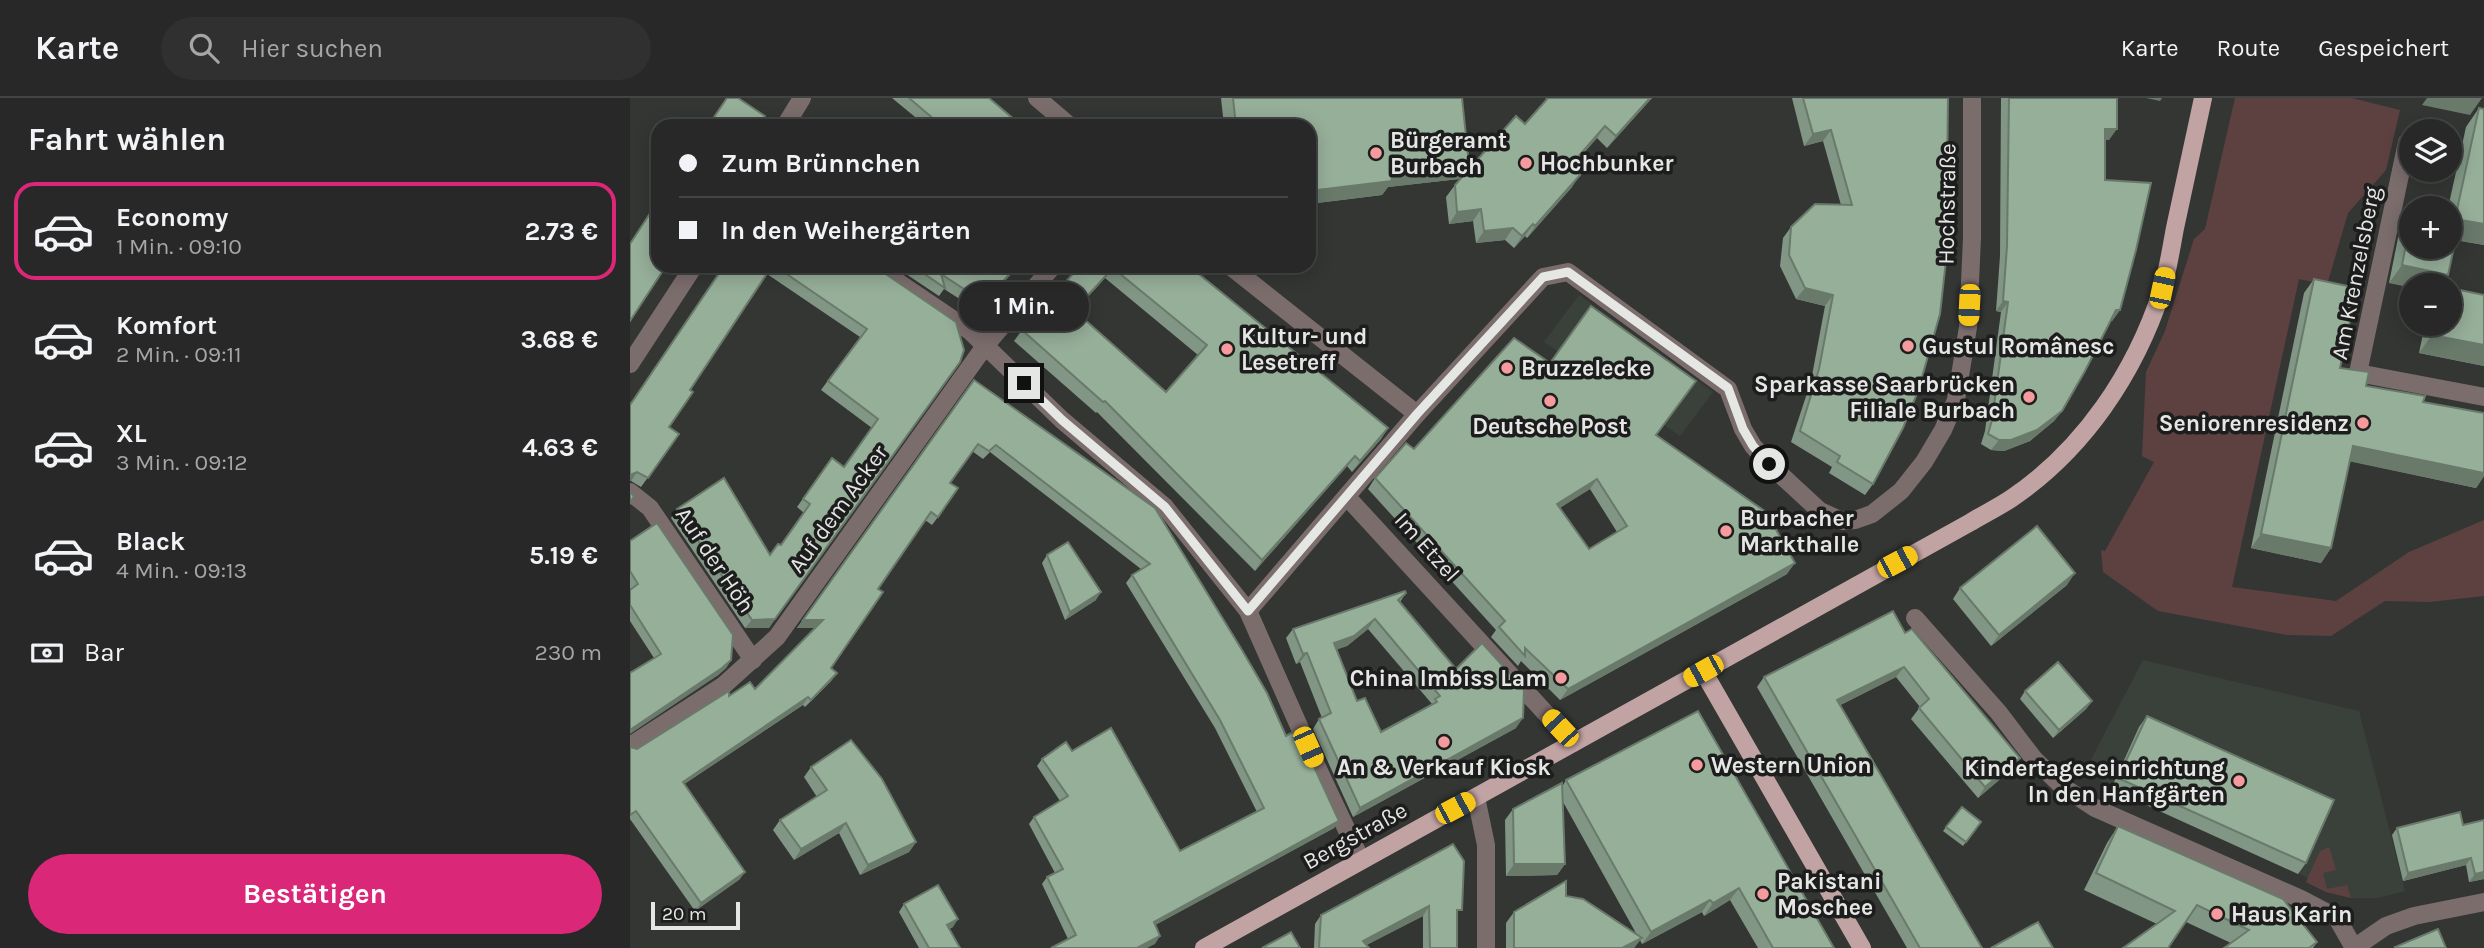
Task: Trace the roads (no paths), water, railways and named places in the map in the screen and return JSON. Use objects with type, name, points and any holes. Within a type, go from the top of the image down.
[{"type":"main road","name":"Bergstraße","points":[[1204,948],[2012,497],[2050,466],[2087,429],[2134,359],[2162,288],[2203,98]]},
{"type":"main road","points":[[1703,671],[1862,948]]},
{"type":"street","points":[[789,119],[802,98]]},
{"type":"street","points":[[1037,98],[1062,119]]},
{"type":"street","name":"Hochstraße","points":[[1417,414],[1543,277],[1568,272],[1728,388],[1743,429],[1753,446],[1820,511],[1842,521],[1872,514],[1901,491],[1924,462],[1943,430],[1956,400],[1968,327],[1972,238],[1972,98]]},
{"type":"street","name":"Am Krenzelsberg","points":[[2399,180],[2358,373],[2484,397]]},
{"type":"street","points":[[630,364],[689,273]]},
{"type":"street","points":[[884,273],[970,331],[1062,420],[1165,507],[1248,611],[1361,860]]},
{"type":"street","name":"Auf dem Acker","points":[[630,746],[724,685],[777,637],[985,346],[1047,273]]},
{"type":"street","points":[[1239,273],[1417,414],[1248,611]]},
{"type":"street","name":"Auf der Höh","points":[[630,492],[650,508],[753,660]]},
{"type":"street","name":"Im Etzel","points":[[1347,496],[1573,743]]},
{"type":"street","points":[[1915,618],[1999,713],[2034,759],[2063,787],[2095,808],[2301,899],[2337,918],[2354,948],[2386,926],[2414,916],[2484,902]]},
{"type":"street","points":[[1476,797],[1486,845],[1486,948]]},
{"type":"place","name":"Bürgeramt Burbach","points":[[1376,153]]},
{"type":"place","name":"Hochbunker","points":[[1526,163]]},
{"type":"place","name":"Gustul Românesc","points":[[1908,346]]},
{"type":"place","name":"Kultur- und Lesetreff","points":[[1227,349]]},
{"type":"place","name":"Bruzzelecke","points":[[1507,368]]},
{"type":"place","name":"Sparkasse Saarbrücken Filiale Burbach","points":[[2029,397]]},
{"type":"place","name":"Deutsche Post","points":[[1550,401]]},
{"type":"place","name":"Seniorenresidenz","points":[[2363,423]]},
{"type":"place","name":"Burbacher Markthalle","points":[[1726,531]]},
{"type":"place","name":"China Imbiss Lam","points":[[1561,678]]},
{"type":"place","name":"An & Verkauf Kiosk","points":[[1444,742]]},
{"type":"place","name":"Western Union","points":[[1697,765]]},
{"type":"place","name":"Kindertageseinrichtung In den Hanfgärten","points":[[2239,781]]},
{"type":"place","name":"Pakistani Moschee","points":[[1763,894]]},
{"type":"place","name":"Haus Karin","points":[[2217,914]]}]
